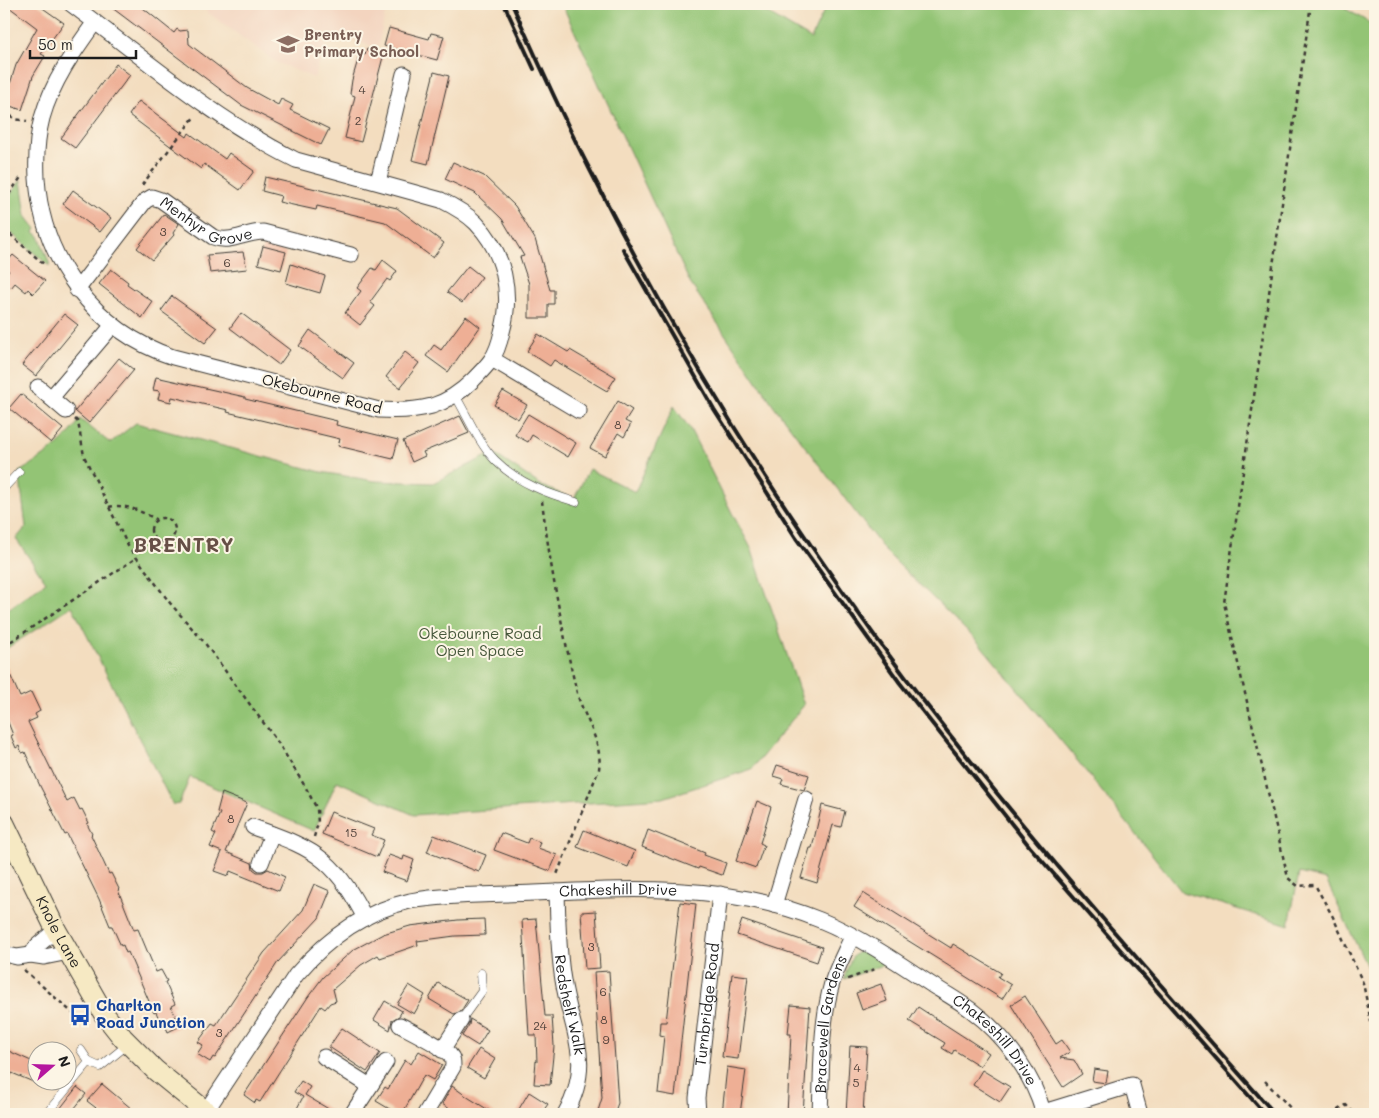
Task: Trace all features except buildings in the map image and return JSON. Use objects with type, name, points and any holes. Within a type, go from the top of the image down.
[{"type":"street","name":"Okebourne Road","points":[[71,4],[95,22],[203,104],[252,137],[296,160],[441,200],[459,209],[475,222],[488,237],[498,256],[507,290],[506,316],[499,344],[492,359],[466,387],[455,395],[434,406],[399,412],[379,410],[173,357],[154,351],[112,326],[77,290],[61,264],[49,239],[38,194],[36,160],[41,123],[48,100],[67,61],[95,22]]},
{"type":"street","points":[[378,182],[404,74]]},
{"type":"street","name":"Menhyr Grove","points":[[77,290],[145,201],[152,197],[161,200],[220,240],[263,232],[350,255]]},
{"type":"street","points":[[51,398],[112,326]]},
{"type":"street","points":[[492,359],[579,411]]},
{"type":"street","points":[[38,387],[66,411]]},
{"type":"street","points":[[774,905],[806,799]]},
{"type":"street","name":"Knole Lane","points":[[4,823],[56,930],[104,1014],[155,1070],[207,1113]]},
{"type":"street","points":[[253,827],[309,850],[324,861],[344,883],[365,918]]},
{"type":"street","points":[[261,863],[272,834]]},
{"type":"street","name":"Chakeshill Drive","points":[[207,1113],[296,975],[310,959],[341,931],[365,918],[393,906],[424,899],[553,892],[666,890],[720,894],[774,905],[820,920],[896,962],[972,1011],[992,1028],[1008,1045],[1024,1067],[1044,1113]]},
{"type":"street","name":"Redshelf Walk","points":[[553,892],[563,981],[578,1042],[580,1059],[578,1085],[565,1114]]},
{"type":"street","name":"Turnbridge Road","points":[[698,1114],[697,1098],[720,894]]},
{"type":"street","points":[[36,952],[37,946],[56,930]]},
{"type":"street","name":"Bracewell Gardens","points":[[820,1114],[824,1021],[831,985],[852,937]]},
{"type":"street","points":[[6,955],[17,958],[36,952],[44,957],[69,952]]},
{"type":"street","points":[[442,1050],[461,1020]]},
{"type":"street","points":[[400,1025],[450,1055],[453,1060],[453,1067],[425,1114]]},
{"type":"street","points":[[324,1057],[370,1086]]},
{"type":"street","points":[[352,1114],[386,1062]]},
{"type":"street","points":[[1044,1113],[1132,1085],[1140,1114]]},
{"type":"lane","points":[[455,395],[495,460],[526,484],[540,491],[576,502]]},
{"type":"lane","points":[[4,488],[19,472]]},
{"type":"lane","points":[[461,1020],[482,991],[481,973]]},
{"type":"lane","points":[[81,1050],[89,1062],[100,1067],[126,1040]]},
{"type":"lane","points":[[46,1114],[89,1062]]},
{"type":"path","points":[[1311,4],[1224,603],[1288,878],[1298,886],[1315,885],[1333,917],[1363,982],[1375,1040]]},
{"type":"path","points":[[4,111],[15,119],[41,123]]},
{"type":"path","points":[[4,201],[30,165],[36,160]]},
{"type":"path","points":[[4,230],[51,270],[61,264]]},
{"type":"path","points":[[66,411],[78,422],[84,456],[108,507],[136,558],[170,603],[227,672],[279,744],[306,788],[317,809],[318,816],[318,823],[309,850]]},
{"type":"path","points":[[540,491],[549,557],[576,686],[597,744],[600,759],[599,769],[553,892]]},
{"type":"path","points":[[108,507],[118,505],[132,508],[157,520],[164,518],[170,520],[174,524],[175,535],[171,540],[160,542],[154,539],[151,528],[157,520]]},
{"type":"path","points":[[4,646],[136,558]]},
{"type":"path","points":[[6,955],[84,1023],[92,1026]]},
{"type":"path","points":[[831,985],[896,962]]},
{"type":"path","points":[[1265,1081],[1296,1114]]},
{"type":"path","points":[[1331,1114],[1346,1105],[1355,1114]]},
{"type":"shaded area","name":"Brentry Primary School","points":[[196,4],[387,4],[378,48],[336,35],[326,40],[314,78],[276,62]]},
{"type":"green space","points":[[562,4],[752,4],[811,39],[827,4],[1344,4],[1346,9],[1375,26],[1375,984],[1326,880],[1299,873],[1289,925],[1182,892],[1072,754],[978,642],[885,551],[774,406],[690,283]]},
{"type":"green space","points":[[21,180],[26,216],[36,229],[34,232],[39,236],[50,265],[4,227],[4,203]]},
{"type":"green space","name":"Okebourne Road Open Space","points":[[674,406],[690,429],[751,548],[804,705],[752,769],[663,798],[414,815],[337,781],[314,831],[190,777],[179,804],[173,805],[72,606],[4,650],[4,612],[46,582],[16,539],[26,527],[19,472],[53,449],[75,427],[80,419],[110,443],[136,423],[321,472],[375,481],[433,483],[493,453],[542,486],[574,499],[589,469],[635,492]]},
{"type":"green space","points":[[865,951],[886,964],[844,979],[848,965],[853,957]]},
{"type":"railway","points":[[504,4],[534,69]]},
{"type":"railway","points":[[512,4],[580,150],[660,302],[737,431],[819,557],[906,678],[994,790],[1086,900],[1275,1114]]},
{"type":"railway","points":[[623,249],[714,409],[796,538],[900,683],[1030,847],[1265,1114]]},
{"type":"place","name":"Brentry Primary School","points":[[288,44]]},
{"type":"place","name":"Charlton Road Junction","points":[[80,1015]]},
{"type":"district","name":"BRENTRY","points":[[184,545]]}]
